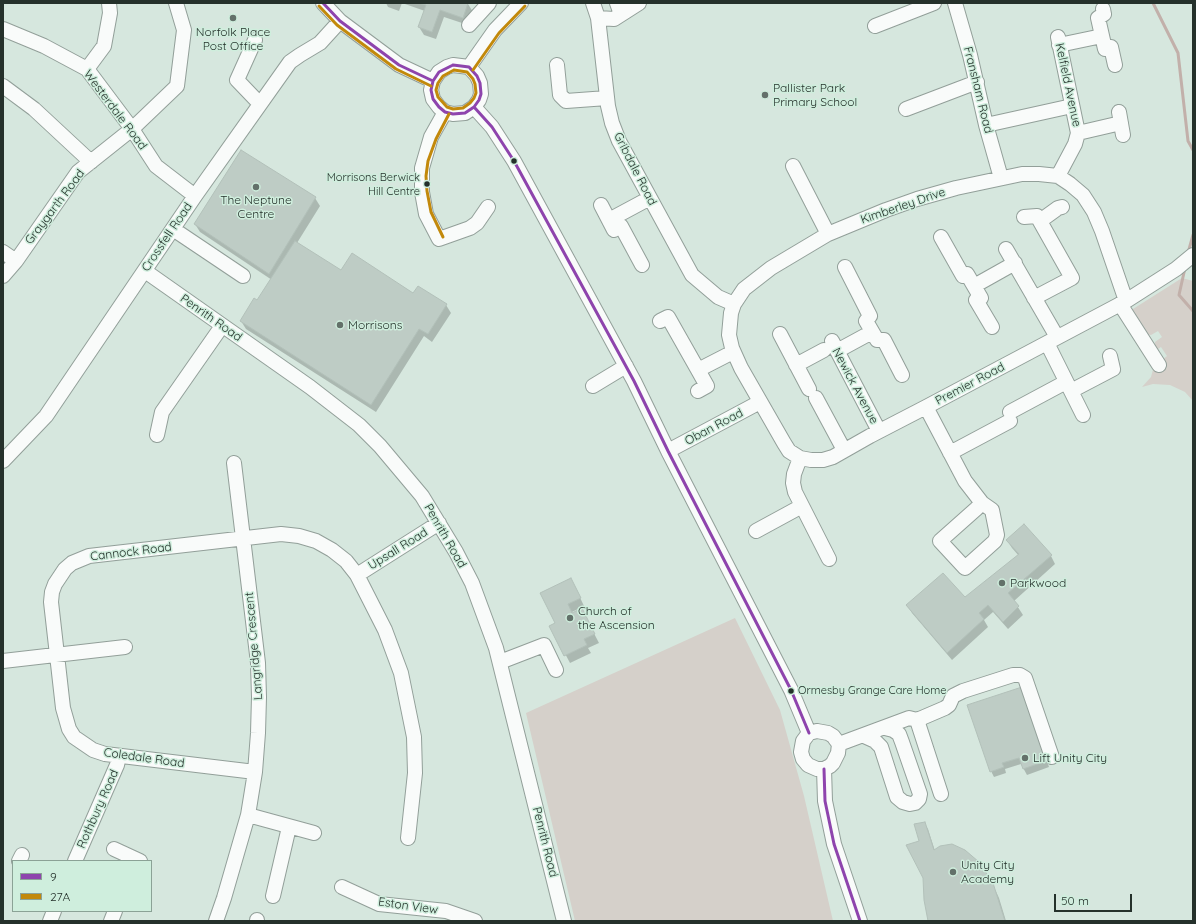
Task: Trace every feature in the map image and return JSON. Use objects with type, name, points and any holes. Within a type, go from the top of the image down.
[{"type":"street","points":[[87,69],[104,46],[110,13],[109,3]]},
{"type":"street","name":"Graygarth Road","points":[[3,276],[78,172],[132,129],[177,86],[184,30],[176,3]]},
{"type":"street","points":[[323,3],[340,21],[399,65],[433,81]]},
{"type":"street","points":[[469,26],[489,3]]},
{"type":"street","points":[[469,67],[496,30],[521,3]]},
{"type":"street","name":"Gribdale Road","points":[[593,3],[598,18],[607,98],[612,123],[619,141],[692,275],[718,297],[734,304]]},
{"type":"street","points":[[598,18],[614,19],[619,9],[639,3]]},
{"type":"street","points":[[875,26],[934,3]]},
{"type":"street","name":"Fransham Road","points":[[955,3],[1001,178]]},
{"type":"street","points":[[1103,8],[1104,14],[1098,18],[1105,49],[1111,47],[1115,65]]},
{"type":"street","name":"Crossfell Road","points":[[3,461],[46,416],[195,196],[290,62],[320,43],[340,21]]},
{"type":"street","name":"Westerdale Road","points":[[3,29],[44,46],[87,69],[132,129],[156,166],[195,196]]},
{"type":"street","name":"Kelfield Avenue","points":[[1058,176],[1075,144],[1078,134],[1059,41],[1102,36]]},
{"type":"street","points":[[255,40],[237,80],[260,104]]},
{"type":"street","points":[[453,65],[469,67],[477,76],[480,83],[481,94],[479,100],[474,107],[465,113],[453,114],[445,112],[433,99],[433,81],[439,72],[446,67],[453,65]]},
{"type":"street","points":[[557,65],[560,95],[566,101],[607,98]]},
{"type":"street","points":[[906,109],[977,82]]},
{"type":"street","points":[[3,86],[34,109],[91,162]]},
{"type":"street","points":[[986,125],[1072,106]]},
{"type":"street","points":[[474,107],[492,127],[514,161],[626,366],[791,690],[809,733]]},
{"type":"street","points":[[445,112],[431,138],[422,168],[422,192],[426,214],[439,239],[470,228],[477,223],[488,207]]},
{"type":"street","points":[[1078,134],[1121,123]]},
{"type":"street","points":[[793,166],[828,234]]},
{"type":"street","name":"Kimberley Drive","points":[[760,402],[733,352],[730,343],[729,328],[734,304],[744,289],[771,268],[828,234],[880,212],[917,199],[1001,178],[1034,174],[1058,176]]},
{"type":"street","points":[[1058,176],[1083,195],[1094,212],[1102,231],[1123,302],[1159,365]]},
{"type":"street","points":[[609,220],[650,198]]},
{"type":"street","points":[[601,205],[614,230],[621,226],[642,265]]},
{"type":"street","points":[[1040,221],[1058,208],[1062,208]]},
{"type":"street","points":[[1024,217],[1037,216],[1072,278],[1034,298]]},
{"type":"street","points":[[173,229],[243,276]]},
{"type":"street","points":[[941,237],[963,276],[967,274],[981,298],[976,300],[992,327]]},
{"type":"street","points":[[1006,249],[1034,298],[1052,340],[1068,386],[1083,415]]},
{"type":"street","points":[[3,252],[16,260]]},
{"type":"street","name":"Premier Road","points":[[800,458],[823,460],[833,457],[879,431],[926,408],[1123,302],[1176,269],[1193,255]]},
{"type":"street","points":[[974,286],[1014,263]]},
{"type":"street","points":[[845,267],[870,316],[866,321],[877,340],[884,340],[902,375]]},
{"type":"street","name":"Penrith Road","points":[[145,271],[310,387],[359,425],[400,468],[422,496],[456,552],[472,583],[496,648],[564,921]]},
{"type":"street","points":[[660,321],[668,317],[707,386],[698,391]]},
{"type":"street","points":[[157,435],[162,412],[222,326]]},
{"type":"street","points":[[796,365],[831,347],[872,332]]},
{"type":"street","points":[[780,334],[844,450]]},
{"type":"street","name":"Newick Avenue","points":[[831,347],[879,431]]},
{"type":"street","points":[[698,370],[733,352]]},
{"type":"street","points":[[950,453],[1010,416],[1068,386],[1113,369],[1110,356]]},
{"type":"street","points":[[593,386],[626,366]]},
{"type":"street","points":[[760,402],[784,443],[790,451],[800,458],[794,474],[793,483],[795,492],[829,559]]},
{"type":"street","name":"Oban Road","points":[[668,451],[760,402]]},
{"type":"street","points":[[926,408],[965,481],[982,502],[992,510],[997,535],[995,540],[965,568],[940,540],[982,502]]},
{"type":"street","name":"Langridge Crescent","points":[[216,921],[248,815],[255,772],[258,733],[258,663],[234,463]]},
{"type":"street","points":[[756,530],[802,506]]},
{"type":"street","name":"Upsall Road","points":[[357,575],[439,523]]},
{"type":"street","name":"Cannock Road","points":[[57,655],[51,611],[52,592],[60,576],[72,563],[88,556],[281,534],[300,536],[316,541],[332,550],[346,562],[357,575],[385,630],[401,673],[414,737],[415,773],[408,838]]},
{"type":"street","points":[[500,662],[544,645],[556,670]]},
{"type":"street","points":[[3,661],[125,647]]},
{"type":"street","name":"Coledale Road","points":[[57,655],[63,708],[68,730],[74,737],[93,750],[119,756],[255,772]]},
{"type":"street","points":[[839,744],[864,736],[909,718],[917,720],[945,708],[949,705],[953,696],[963,691],[1013,675],[1020,675],[1025,678],[1052,757]]},
{"type":"street","points":[[917,720],[941,794]]},
{"type":"street","points":[[864,736],[875,740],[880,747],[897,797],[903,802],[910,804],[915,803],[919,799],[920,794],[899,734],[893,730],[885,728]]},
{"type":"street","points":[[817,731],[828,733],[836,739],[839,744],[838,753],[830,766],[824,769],[817,769],[808,765],[803,759],[801,746],[809,733],[817,731]]},
{"type":"street","name":"Rothbury Road","points":[[75,860],[117,765],[119,756]]},
{"type":"street","points":[[824,769],[825,801],[834,844],[860,921]]},
{"type":"street","points":[[248,815],[314,833]]},
{"type":"street","points":[[273,896],[289,827]]},
{"type":"street","points":[[114,849],[138,860]]},
{"type":"street","name":"Eston View","points":[[342,887],[379,904],[446,911],[475,921]]},
{"type":"street","points":[[110,921],[114,912]]},
{"type":"shaded area","points":[[1182,278],[1193,281],[1193,401],[1185,392],[1170,385],[1153,384],[1142,387],[1151,377],[1154,366],[1167,356],[1161,347],[1155,351],[1155,342],[1162,337],[1158,331],[1151,335],[1146,334],[1133,313],[1133,309]]},
{"type":"shaded area","points":[[735,618],[780,710],[804,796],[833,921],[575,921],[526,713]]},
{"type":"building","points":[[419,3],[468,3],[463,18],[440,10],[432,32],[418,27],[426,5]]},
{"type":"building","points":[[241,150],[316,197],[269,274],[194,224]]},
{"type":"building","name":"Morrisons","points":[[295,241],[341,270],[352,253],[413,293],[418,286],[447,304],[428,334],[419,329],[371,405],[240,321],[254,298],[257,300]]},
{"type":"building","name":"Parkwood","points":[[1024,524],[1052,555],[1008,593],[1019,606],[1003,622],[988,605],[979,613],[984,619],[947,653],[906,605],[943,573],[965,597],[1019,554],[1006,540]]},
{"type":"building","name":"Church of the Ascension","points":[[571,578],[581,598],[568,604],[572,613],[582,608],[595,634],[584,639],[587,645],[564,656],[549,626],[555,623],[540,593]]},
{"type":"building","points":[[1022,687],[1046,761],[1023,769],[1019,758],[1002,763],[1004,767],[990,772],[967,705]]},
{"type":"building","name":"Unity City Academy","points":[[925,822],[934,850],[940,846],[952,844],[965,850],[979,862],[993,883],[1005,921],[928,921],[924,900],[923,878],[906,845],[919,841],[914,824]]},
{"type":"waterway","points":[[1153,3],[1178,53],[1188,141],[1193,150]]},
{"type":"waterway","points":[[1188,253],[1193,235]]},
{"type":"waterway","points":[[1185,268],[1179,295],[1193,311]]},
{"type":"transit line","name":"9","points":[[323,3],[340,21],[399,65],[433,81]]},
{"type":"transit line","name":"27A","points":[[319,6],[337,25],[396,69],[431,86]]},
{"type":"transit line","name":"27A","points":[[473,70],[499,33],[525,6]]},
{"type":"transit line","name":"9","points":[[453,65],[469,67],[477,76],[480,83],[481,94],[479,100],[474,107],[465,113],[453,114],[445,112],[433,99],[431,90],[433,81],[439,72],[453,65]]},
{"type":"transit line","name":"27A","points":[[454,70],[467,72],[475,84],[476,93],[474,98],[463,108],[453,109],[447,107],[438,97],[436,90],[438,83],[443,76],[454,70]]},
{"type":"transit line","name":"9","points":[[474,107],[492,127],[514,161],[634,381],[668,451],[791,690],[809,733]]},
{"type":"transit line","name":"27A","points":[[443,237],[431,212],[426,176],[428,161],[436,139],[449,114]]},
{"type":"transit line","name":"9","points":[[824,769],[825,801],[834,844],[860,921]]},
{"type":"place","name":"Norfolk Place Post Office","points":[[233,18]]},
{"type":"place","name":"Pallister Park Primary School","points":[[765,95]]},
{"type":"place","name":"Morrisons Berwick Hill Centre","points":[[427,184]]},
{"type":"place","name":"The Neptune Centre","points":[[256,187]]},
{"type":"place","name":"Morrisons","points":[[340,325]]},
{"type":"place","name":"Parkwood","points":[[1002,583]]},
{"type":"place","name":"Church of the Ascension","points":[[570,618]]},
{"type":"place","name":"Ormesby Grange Care Home","points":[[791,691]]},
{"type":"place","name":"Lift Unity City","points":[[1025,758]]},
{"type":"place","name":"Unity City Academy","points":[[953,872]]}]
